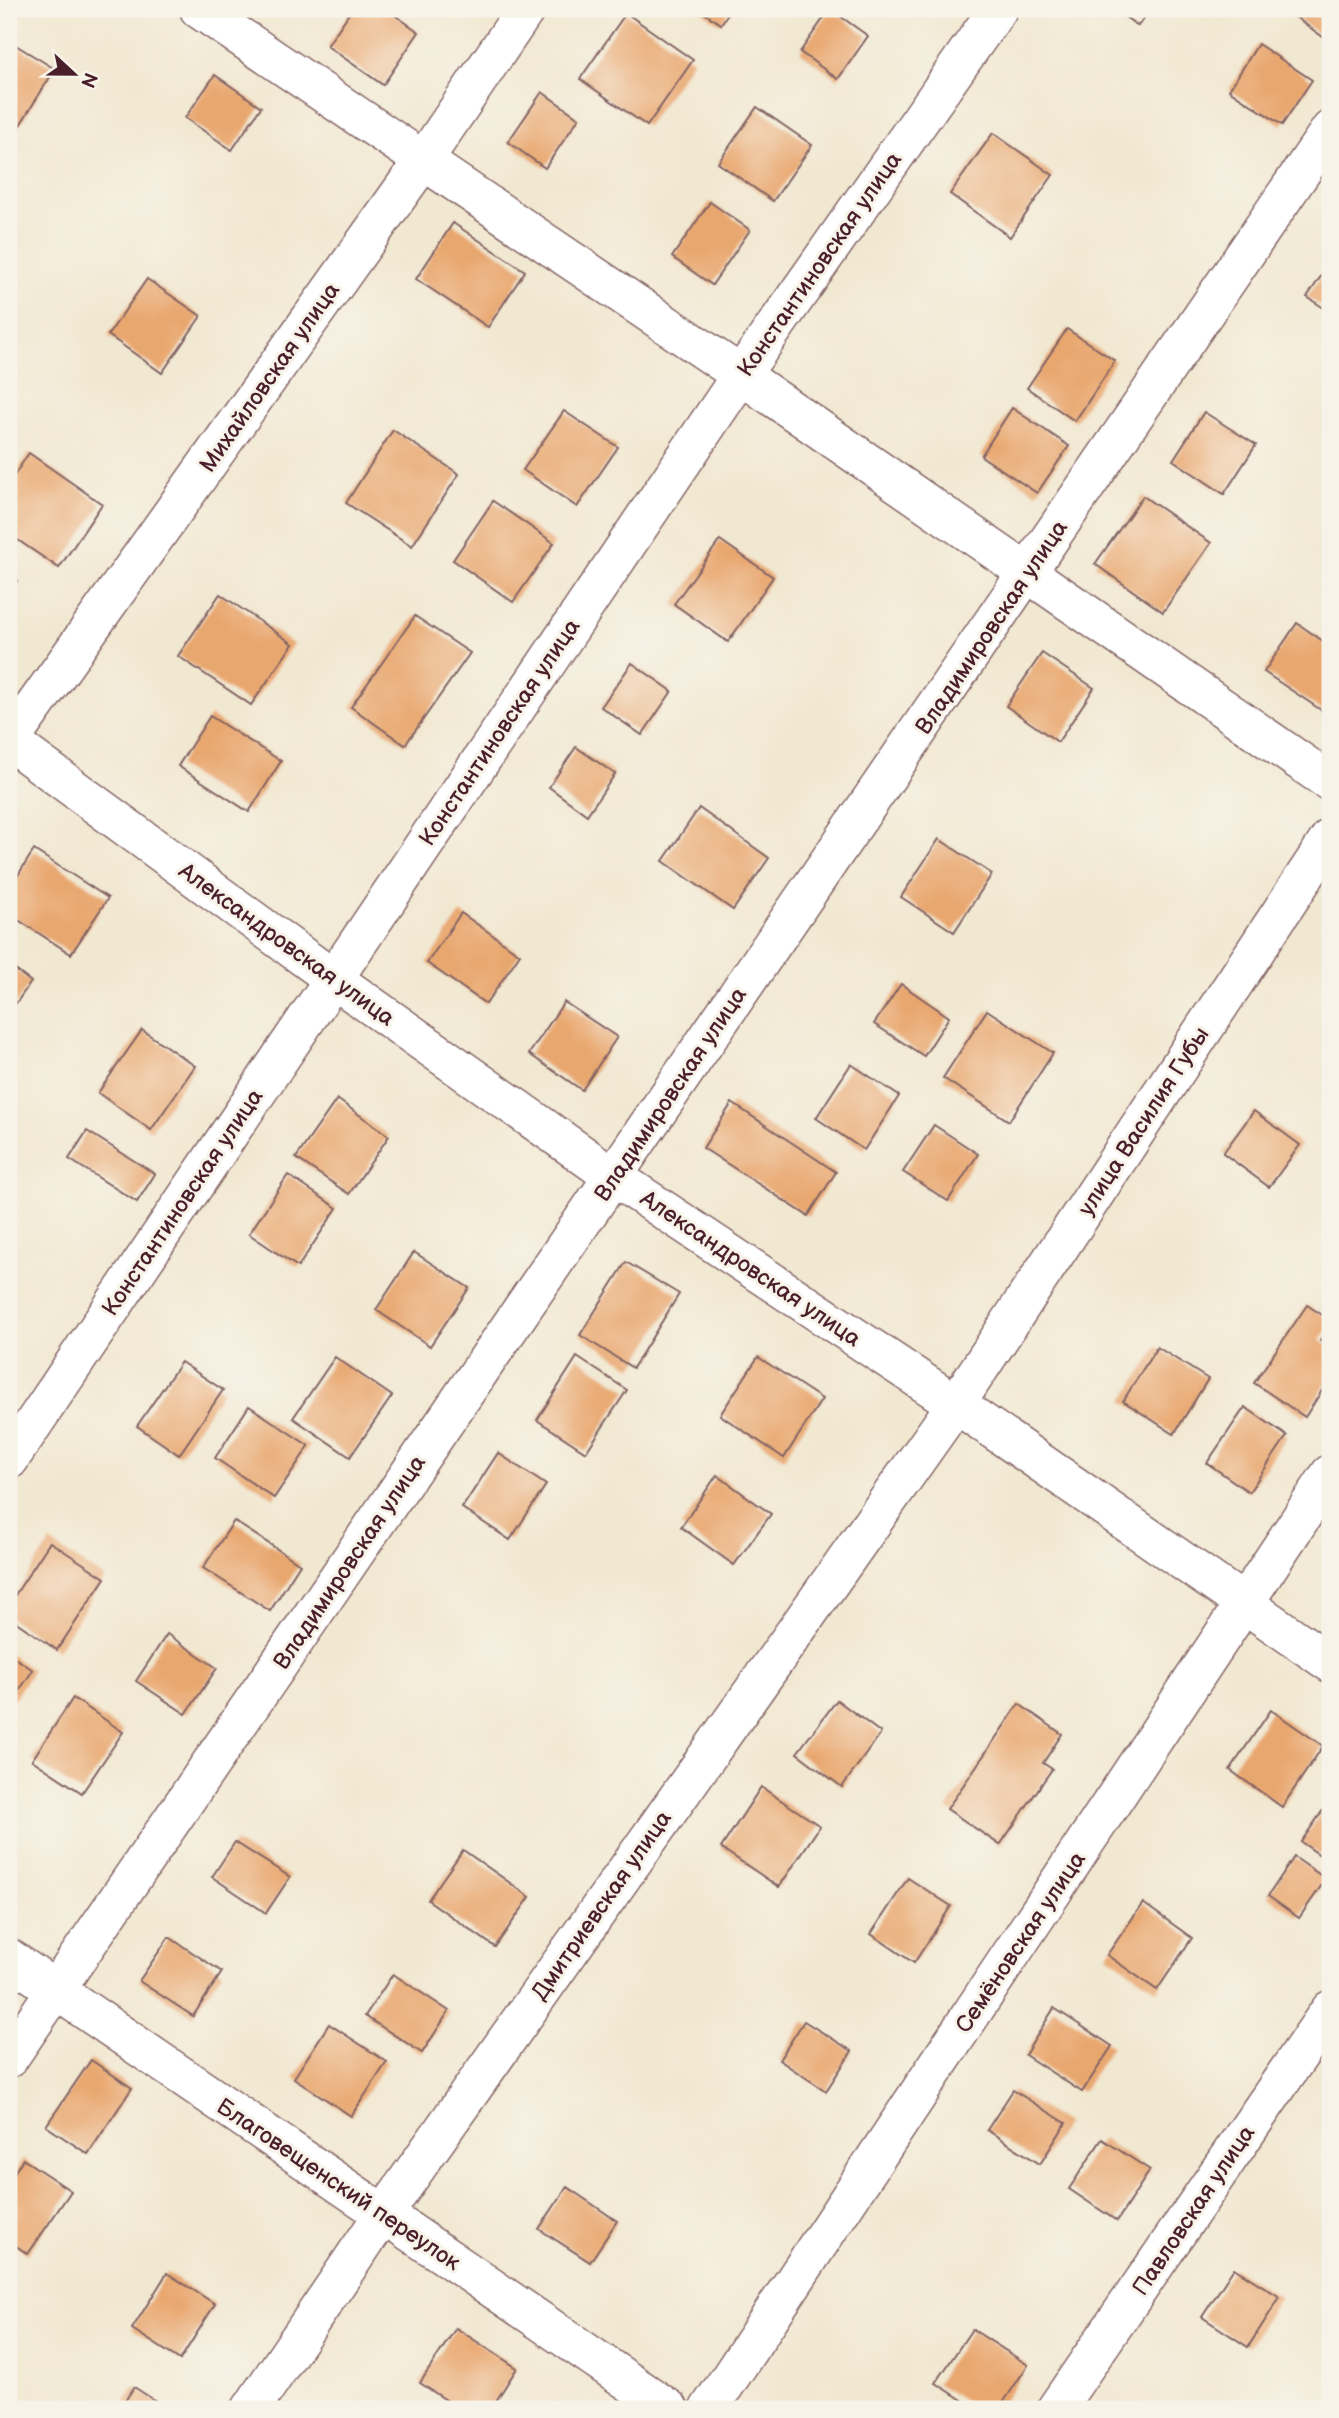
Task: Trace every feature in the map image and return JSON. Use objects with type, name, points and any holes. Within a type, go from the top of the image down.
[{"type":"street","points":[[199,9],[741,375],[1330,782]]},
{"type":"street","name":"Михайловская улица","points":[[9,742],[423,161],[526,9]]},
{"type":"street","name":"Константиновская улица","points":[[9,1460],[741,375],[998,9]]},
{"type":"street","name":"Владимировская улица","points":[[9,2058],[1330,130]]},
{"type":"street","name":"Александровская улица","points":[[9,742],[332,978],[614,1177],[956,1405],[1330,1663]]},
{"type":"street","name":"улица Василия Губы","points":[[956,1405],[1330,838]]},
{"type":"street","name":"Дмитриевская улица","points":[[251,2409],[383,2215],[956,1405]]},
{"type":"street","name":"Семёновская улица","points":[[709,2409],[1330,1474]]},
{"type":"street","name":"Благовещенский переулок","points":[[9,1958],[669,2409]]},
{"type":"street","name":"Павловская улица","points":[[1056,2409],[1330,2010]]},
{"type":"building","points":[[352,9],[386,9],[419,32],[383,85],[327,46]]},
{"type":"building","points":[[698,9],[731,9],[721,24]]},
{"type":"building","points":[[830,9],[868,36],[838,79],[800,52]]},
{"type":"building","points":[[1114,9],[1150,9],[1138,26]]},
{"type":"building","points":[[1299,9],[1330,9],[1330,42],[1294,16]]},
{"type":"building","points":[[626,13],[693,60],[647,126],[580,79]]},
{"type":"building","points":[[9,41],[55,69],[20,125],[9,118]]},
{"type":"building","points":[[1258,44],[1312,80],[1282,125],[1229,90]]},
{"type":"building","points":[[215,75],[261,107],[232,150],[185,118]]},
{"type":"building","points":[[542,92],[579,118],[545,168],[508,142]]},
{"type":"building","points":[[757,107],[812,145],[773,201],[718,163]]},
{"type":"building","points":[[993,133],[1053,175],[1010,237],[950,194]]},
{"type":"building","points":[[710,202],[750,230],[712,285],[672,257]]},
{"type":"building","points":[[453,223],[525,271],[488,327],[416,279]]},
{"type":"building","points":[[1330,263],[1330,312],[1307,297]]},
{"type":"building","points":[[147,279],[201,316],[162,373],[108,335]]},
{"type":"building","points":[[1067,329],[1115,361],[1075,421],[1027,388]]},
{"type":"building","points":[[1012,408],[1069,446],[1037,493],[981,456]]},
{"type":"building","points":[[564,411],[618,447],[577,507],[523,470]]},
{"type":"building","points":[[1204,412],[1256,445],[1224,494],[1173,460]]},
{"type":"building","points":[[393,430],[459,474],[412,546],[346,503]]},
{"type":"building","points":[[29,453],[102,504],[59,568],[9,534],[9,483]]},
{"type":"building","points":[[1143,496],[1211,543],[1163,612],[1095,564]]},
{"type":"building","points":[[493,501],[554,543],[513,602],[453,560]]},
{"type":"building","points":[[720,540],[773,577],[728,642],[674,604]]},
{"type":"building","points":[[9,575],[17,581],[9,593]]},
{"type":"building","points":[[220,594],[293,644],[251,705],[178,656]]},
{"type":"building","points":[[415,616],[470,653],[405,745],[351,707]]},
{"type":"building","points":[[1297,623],[1330,646],[1330,716],[1264,672]]},
{"type":"building","points":[[1042,653],[1094,688],[1058,742],[1006,706]]},
{"type":"building","points":[[632,663],[672,691],[642,735],[601,707]]},
{"type":"building","points":[[210,716],[281,761],[249,812],[178,766]]},
{"type":"building","points":[[576,747],[615,774],[587,815],[549,787]]},
{"type":"building","points":[[699,808],[769,858],[733,910],[663,861]]},
{"type":"building","points":[[939,839],[992,874],[954,932],[901,897]]},
{"type":"building","points":[[34,850],[108,898],[71,954],[9,914],[9,889]]},
{"type":"building","points":[[461,913],[520,954],[486,1004],[427,963]]},
{"type":"building","points":[[9,965],[31,982],[9,1013]]},
{"type":"building","points":[[901,984],[949,1017],[924,1056],[874,1024]]},
{"type":"building","points":[[564,1002],[617,1037],[582,1090],[529,1054]]},
{"type":"building","points":[[987,1010],[1053,1053],[1009,1121],[943,1078]]},
{"type":"building","points":[[142,1030],[195,1066],[151,1130],[98,1093]]},
{"type":"building","points":[[851,1064],[899,1096],[864,1150],[816,1118]]},
{"type":"building","points":[[337,1099],[389,1136],[349,1194],[296,1158]]},
{"type":"building","points":[[732,1103],[836,1172],[808,1216],[703,1148]]},
{"type":"building","points":[[1254,1111],[1300,1145],[1269,1187],[1223,1153]]},
{"type":"building","points":[[934,1125],[978,1154],[948,1201],[903,1172]]},
{"type":"building","points":[[87,1131],[155,1174],[137,1202],[69,1159]]},
{"type":"building","points":[[288,1175],[337,1208],[298,1267],[249,1234]]},
{"type":"building","points":[[414,1252],[469,1288],[430,1346],[376,1310]]},
{"type":"building","points":[[626,1262],[679,1294],[633,1368],[580,1335]]},
{"type":"building","points":[[1307,1305],[1330,1320],[1330,1325],[1320,1340],[1330,1347],[1330,1378],[1305,1417],[1254,1383]]},
{"type":"building","points":[[1157,1347],[1208,1379],[1174,1434],[1123,1401]]},
{"type":"building","points":[[335,1357],[392,1396],[350,1457],[293,1418]]},
{"type":"building","points":[[577,1357],[627,1390],[586,1452],[537,1420]]},
{"type":"building","points":[[758,1357],[822,1399],[784,1458],[720,1415]]},
{"type":"building","points":[[181,1362],[223,1390],[179,1455],[137,1426]]},
{"type":"building","points":[[249,1406],[309,1446],[274,1498],[215,1458]]},
{"type":"building","points":[[1245,1407],[1287,1436],[1249,1492],[1207,1463]]},
{"type":"building","points":[[498,1453],[546,1485],[510,1540],[462,1508]]},
{"type":"building","points":[[717,1475],[771,1514],[734,1565],[681,1527]]},
{"type":"building","points":[[234,1521],[300,1564],[270,1611],[203,1568]]},
{"type":"building","points":[[50,1542],[105,1578],[57,1650],[9,1617],[9,1604]]},
{"type":"building","points":[[167,1634],[217,1668],[186,1714],[136,1681]]},
{"type":"building","points":[[9,1654],[33,1670],[9,1706]]},
{"type":"building","points":[[73,1698],[123,1732],[82,1793],[32,1760]]},
{"type":"building","points":[[837,1700],[881,1733],[842,1787],[797,1753]]},
{"type":"building","points":[[1019,1704],[1062,1734],[1043,1763],[1052,1769],[1000,1845],[947,1809]]},
{"type":"building","points":[[1271,1710],[1323,1746],[1282,1807],[1230,1770]]},
{"type":"building","points":[[761,1787],[820,1826],[779,1887],[721,1848]]},
{"type":"building","points":[[1330,1800],[1330,1862],[1301,1842]]},
{"type":"building","points":[[235,1842],[290,1877],[266,1913],[212,1877]]},
{"type":"building","points":[[463,1850],[530,1897],[495,1947],[428,1900]]},
{"type":"building","points":[[1294,1857],[1326,1879],[1299,1918],[1268,1896]]},
{"type":"building","points":[[908,1878],[951,1906],[914,1963],[871,1934]]},
{"type":"building","points":[[1143,1903],[1192,1938],[1157,1990],[1107,1955]]},
{"type":"building","points":[[169,1937],[222,1972],[193,2016],[139,1981]]},
{"type":"building","points":[[393,1974],[449,2011],[422,2053],[365,2016]]},
{"type":"building","points":[[1054,2008],[1112,2046],[1082,2092],[1025,2055]]},
{"type":"building","points":[[804,2021],[852,2051],[826,2091],[779,2060]]},
{"type":"building","points":[[329,2024],[387,2062],[351,2116],[294,2078]]},
{"type":"building","points":[[91,2060],[132,2088],[88,2154],[46,2126]]},
{"type":"building","points":[[1013,2090],[1066,2123],[1040,2164],[987,2130]]},
{"type":"building","points":[[1102,2139],[1150,2170],[1117,2221],[1069,2189]]},
{"type":"building","points":[[23,2159],[71,2191],[28,2254],[9,2241],[9,2181]]},
{"type":"building","points":[[567,2187],[617,2221],[590,2262],[539,2229]]},
{"type":"building","points":[[1234,2268],[1280,2297],[1248,2347],[1202,2317]]},
{"type":"building","points":[[167,2273],[215,2304],[180,2360],[132,2329]]},
{"type":"building","points":[[456,2328],[517,2368],[491,2409],[460,2409],[420,2383]]},
{"type":"building","points":[[972,2329],[1028,2365],[999,2409],[976,2409],[936,2383]]},
{"type":"building","points":[[134,2387],[168,2409],[120,2409]]}]
